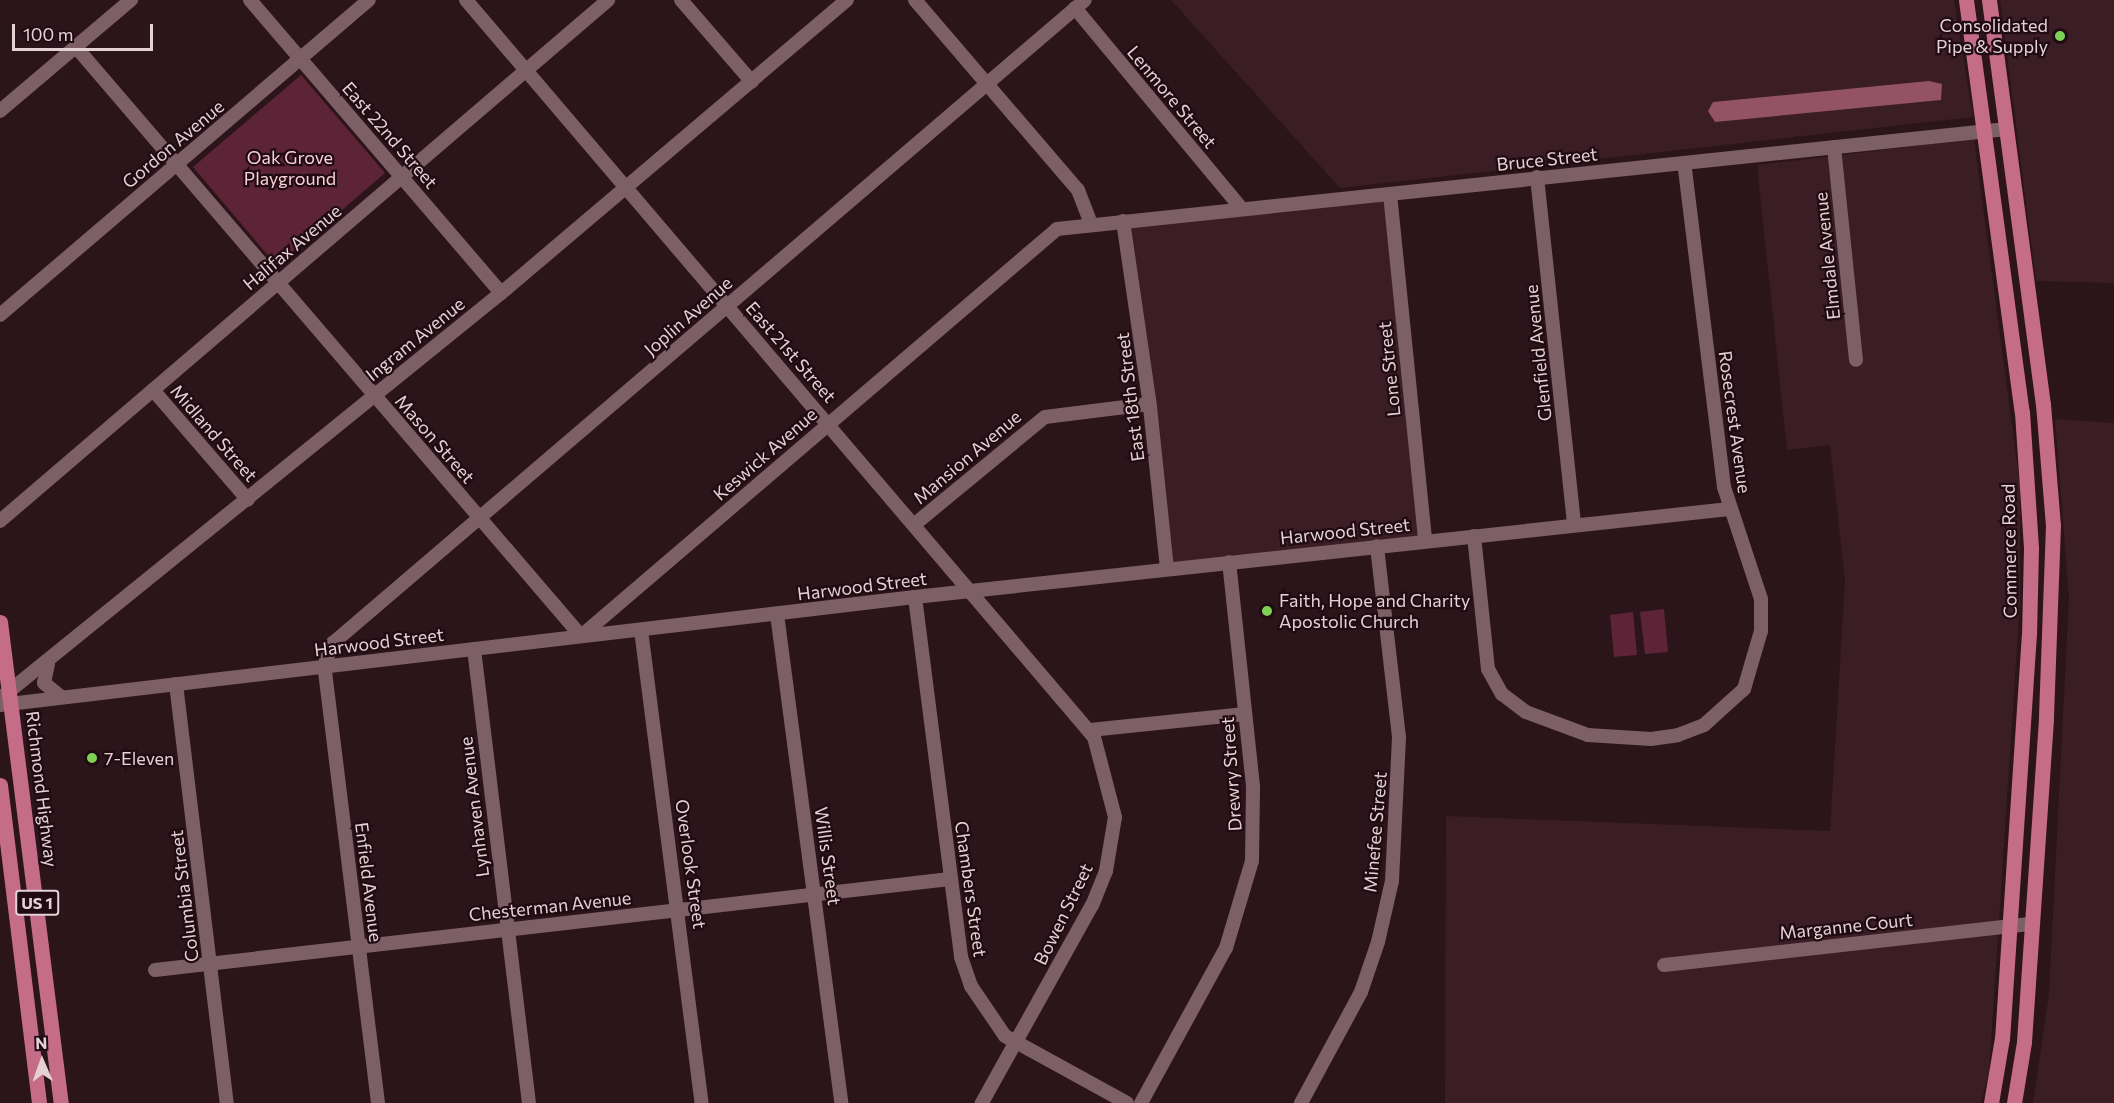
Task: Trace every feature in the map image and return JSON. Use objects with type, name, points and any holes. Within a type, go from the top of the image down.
[{"type":"main road","name":"Commerce Road","points":[[1966,0],[2023,420],[2031,539],[2029,633],[2002,1038],[1991,1103]]},
{"type":"main road","points":[[1989,0],[2043,404],[2052,506],[2052,632],[2023,1055],[2014,1103]]},
{"type":"main road","name":"Richmond Highway","points":[[0,622],[5,700],[61,1103]]},
{"type":"main road","name":"US 1","points":[[0,785],[39,1103]]},
{"type":"street","points":[[0,111],[131,0]]},
{"type":"street","name":"East 22nd Street","points":[[250,0],[501,293]]},
{"type":"street","name":"Gordon Avenue","points":[[0,315],[369,0]]},
{"type":"street","name":"East 21st Street","points":[[466,0],[972,591]]},
{"type":"street","name":"Halifax Avenue","points":[[0,521],[608,0]]},
{"type":"street","points":[[681,0],[752,82]]},
{"type":"street","name":"Ingram Avenue","points":[[5,700],[627,189],[847,0]]},
{"type":"street","points":[[915,0],[1078,190],[1091,224]]},
{"type":"street","name":"Joplin Avenue","points":[[324,666],[333,643],[1080,4]]},
{"type":"street","name":"Lenmore Street","points":[[1080,4],[1242,209]]},
{"type":"street","name":"Mason Street","points":[[76,47],[581,636]]},
{"type":"street","name":"Bruce Street","points":[[1091,224],[2007,129]]},
{"type":"street","name":"Elmdale Avenue","points":[[1834,147],[1856,360]]},
{"type":"street","name":"Rosecrest Avenue","points":[[1474,536],[1488,669],[1502,694],[1526,712],[1588,735],[1623,740],[1678,735],[1704,725],[1727,708],[1744,689],[1761,631],[1761,599],[1729,509],[1684,163]]},
{"type":"street","name":"Glenfield Avenue","points":[[1537,177],[1574,525]]},
{"type":"street","name":"Lone Street","points":[[1390,194],[1425,541]]},
{"type":"street","name":"East 18th Street","points":[[1123,221],[1149,404],[1167,569]]},
{"type":"street","name":"Keswick Avenue","points":[[581,636],[1053,231],[1091,224]]},
{"type":"street","name":"Midland Street","points":[[153,390],[248,500]]},
{"type":"street","name":"Mansion Avenue","points":[[915,524],[1045,417],[1149,404]]},
{"type":"street","name":"Harwood Street","points":[[5,700],[61,697],[915,597],[1729,509]]},
{"type":"street","name":"Minefee Street","points":[[1301,1103],[1360,992],[1378,942],[1392,880],[1399,737],[1377,546]]},
{"type":"street","name":"Drewry Street","points":[[1141,1103],[1221,958],[1243,903],[1252,861],[1255,822],[1229,562]]},
{"type":"street","name":"Bowen Street","points":[[972,591],[1090,730],[1113,803],[1115,829],[1109,857],[1092,905],[982,1103]]},
{"type":"street","name":"Chambers Street","points":[[915,597],[950,879],[965,972],[994,1024],[1016,1043],[1127,1103]]},
{"type":"street","name":"Willis Street","points":[[777,614],[841,1103]]},
{"type":"street","name":"Overlook Street","points":[[641,630],[679,910],[702,1103]]},
{"type":"street","name":"Lynhaven Avenue","points":[[474,649],[529,1103]]},
{"type":"street","points":[[48,664],[44,683],[61,697]]},
{"type":"street","name":"Enfield Avenue","points":[[324,666],[378,1103]]},
{"type":"street","name":"Columbia Street","points":[[176,684],[227,1103]]},
{"type":"street","points":[[1090,730],[1245,714]]},
{"type":"street","name":"Chesterman Avenue","points":[[155,970],[950,879]]},
{"type":"street","name":"Marganne Court","points":[[1664,965],[2032,924]]},
{"type":"shaded area","points":[[1171,0],[1954,0],[1973,117],[1340,188]]},
{"type":"shaded area","points":[[2000,0],[2114,0],[2114,283],[2036,281]]},
{"type":"shaded area","points":[[1929,81],[1942,84],[1941,100],[1715,122],[1708,111],[1713,102]]},
{"type":"shaded area","points":[[1974,139],[2020,485],[2020,602],[1989,1072],[1981,1103],[1445,1103],[1446,816],[1830,831],[1845,581],[1830,445],[1787,450],[1757,165]]},
{"type":"shaded area","points":[[1389,194],[1425,541],[1167,569],[1126,221]]},
{"type":"shaded area","points":[[2055,419],[2114,423],[2114,1103],[2033,1103],[2049,994],[2069,598]]},
{"type":"green space","name":"Oak Grove Playground","points":[[301,75],[385,173],[277,266],[193,167]]},
{"type":"green space","points":[[1664,609],[1668,652],[1645,654],[1640,612]]},
{"type":"green space","points":[[1633,612],[1637,655],[1614,657],[1610,615]]},
{"type":"place","name":"Consolidated Pipe & Supply","points":[[2060,36]]},
{"type":"place","name":"Faith, Hope and Charity Apostolic Church","points":[[1267,611]]},
{"type":"place","name":"7-Eleven","points":[[92,758]]}]
